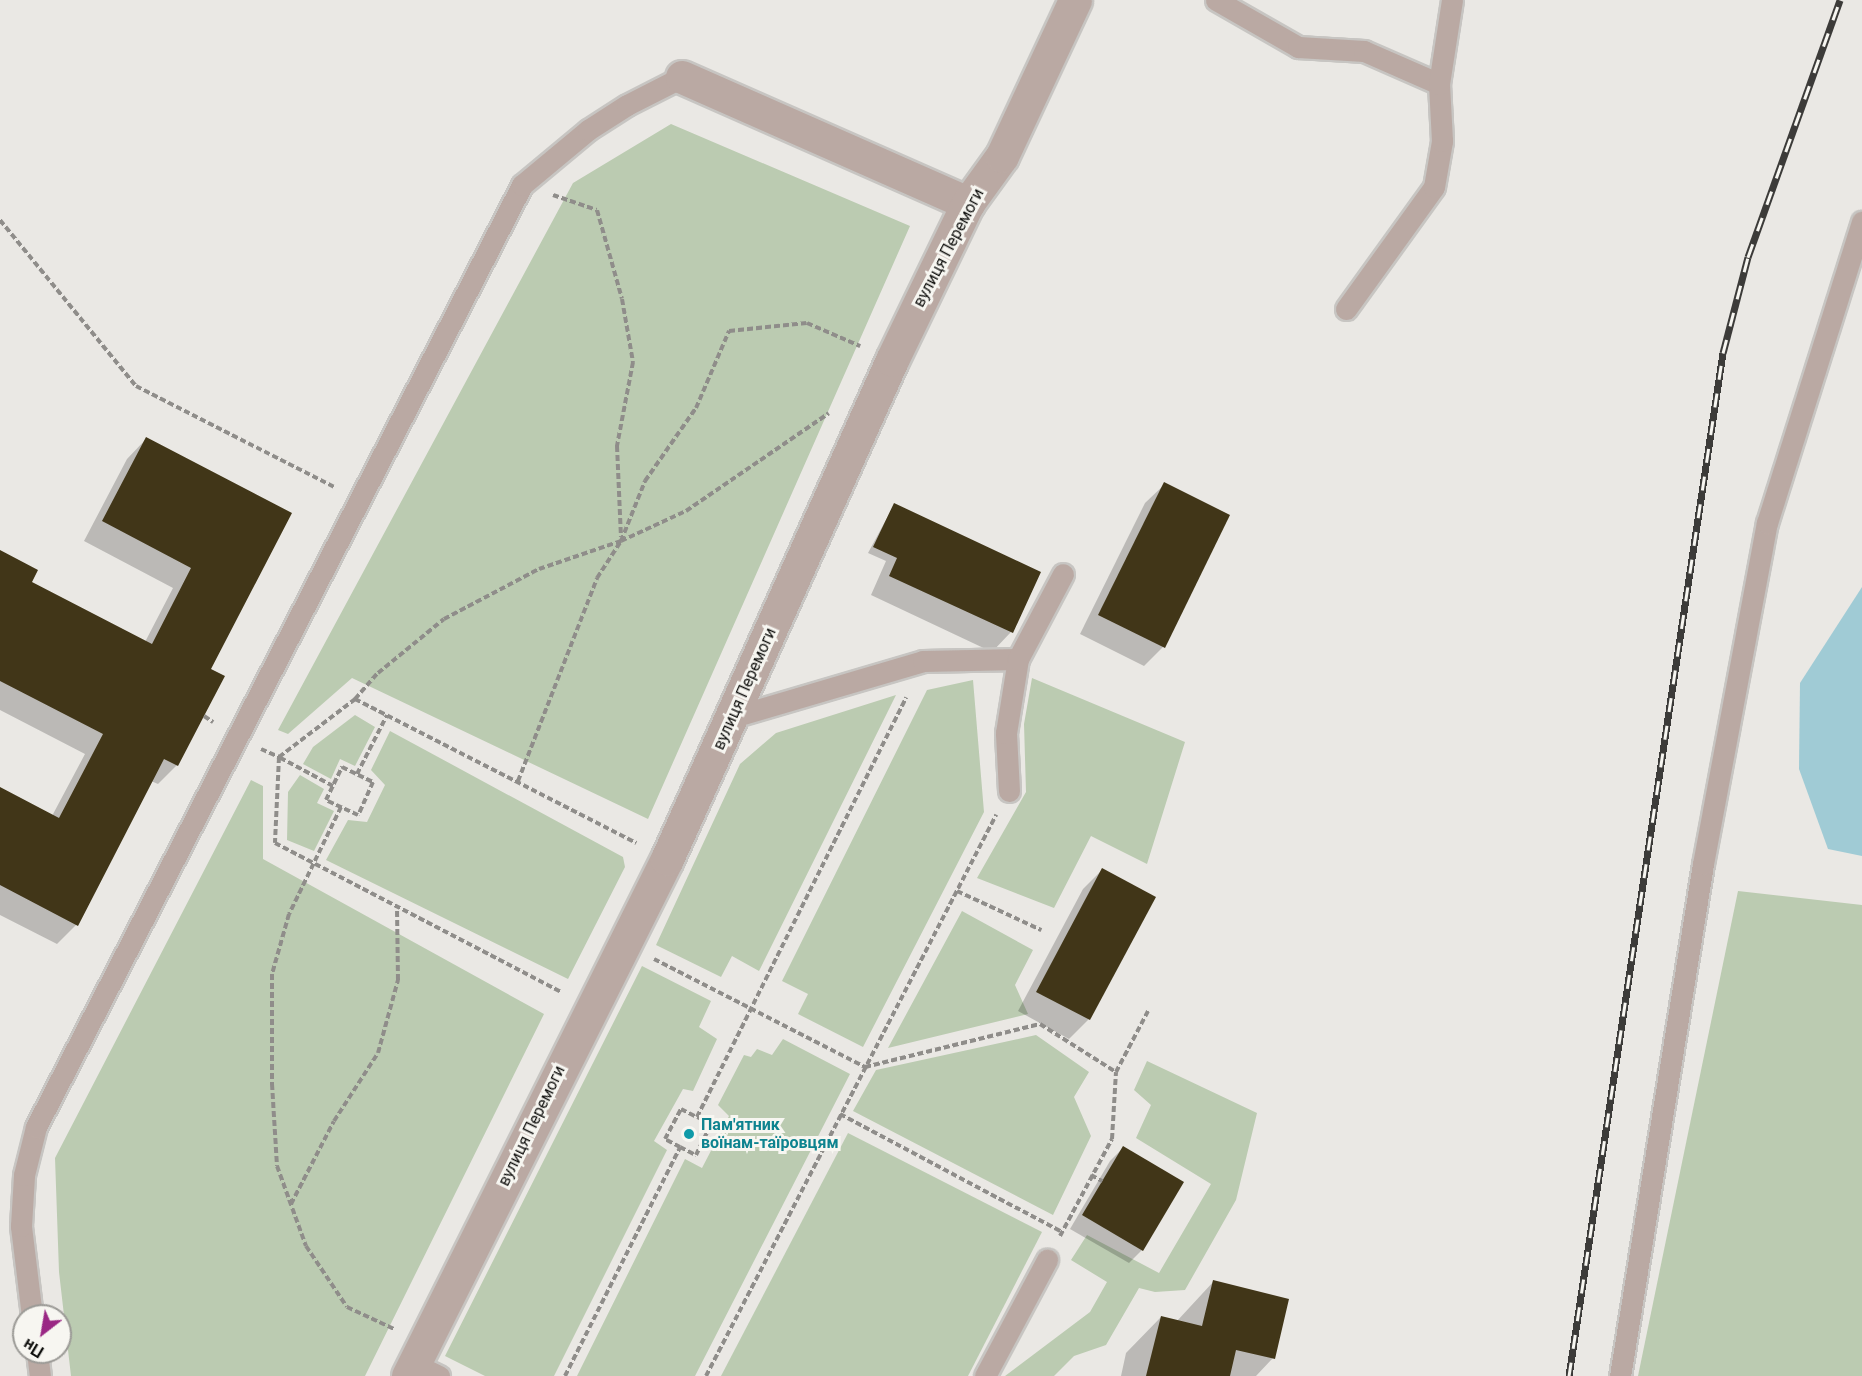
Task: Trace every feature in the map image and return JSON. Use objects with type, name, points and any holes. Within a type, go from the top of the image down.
[{"type":"street","name":"вулиця Перемоги","points":[[421,1365],[591,1008],[667,859],[892,360],[968,203],[1002,156],[1075,0]]},
{"type":"street","points":[[682,77],[968,203]]},
{"type":"lane","points":[[1216,0],[1298,47],[1364,51],[1439,84]]},
{"type":"lane","points":[[1346,309],[1434,187],[1442,141],[1439,84],[1452,0]]},
{"type":"lane","points":[[31,1304],[21,1226],[24,1175],[36,1127],[239,739],[522,184],[588,130],[627,105],[682,77]]},
{"type":"lane","points":[[1620,1376],[1703,864],[1767,523],[1862,222]]},
{"type":"lane","points":[[1009,791],[1006,733],[1018,659],[1063,574]]},
{"type":"lane","points":[[733,717],[923,661],[1018,659]]},
{"type":"lane","points":[[986,1376],[1047,1260]]},
{"type":"path","points":[[522,184],[597,210],[622,299],[633,362],[617,446],[621,541]]},
{"type":"path","points":[[0,220],[136,386],[361,501]]},
{"type":"path","points":[[518,781],[597,578],[621,541],[645,481],[696,408],[729,331],[807,323],[892,360]]},
{"type":"path","points":[[591,1008],[275,843],[279,757],[355,699],[378,673],[444,619],[539,569],[621,541],[686,511],[851,397],[871,404]]},
{"type":"path","points":[[697,1117],[753,1010],[923,661]]},
{"type":"path","points":[[355,699],[667,859]]},
{"type":"path","points":[[357,774],[387,715]]},
{"type":"path","points":[[204,716],[239,739],[333,786]]},
{"type":"path","points":[[342,767],[357,774],[374,782],[358,815],[326,800],[342,767]]},
{"type":"path","points":[[706,1376],[1009,791]]},
{"type":"path","points":[[342,807],[289,914],[272,974],[272,1084],[278,1166],[306,1246],[348,1306],[421,1365]]},
{"type":"path","points":[[957,891],[1041,930]]},
{"type":"path","points":[[291,1204],[334,1121],[378,1053],[398,980],[397,907]]},
{"type":"path","points":[[624,943],[865,1067],[1040,1024],[1116,1072]]},
{"type":"path","points":[[840,1114],[1062,1232],[1112,1139],[1116,1072],[1148,1011]]},
{"type":"path","points":[[681,1109],[711,1124],[696,1155],[680,1147],[665,1139],[681,1109]]},
{"type":"path","points":[[565,1376],[680,1147]]},
{"type":"path","points":[[1091,1175],[1102,1181]]},
{"type":"green space","points":[[671,124],[910,226],[648,819],[352,678],[288,734],[278,730],[573,183]]},
{"type":"green space","points":[[1032,678],[1185,742],[1147,864],[1091,836],[1054,908],[977,878],[1026,792],[1024,724]]},
{"type":"green space","points":[[973,680],[984,812],[863,1047],[798,1014],[808,994],[782,981],[927,690]]},
{"type":"green space","points":[[896,695],[759,971],[732,956],[721,977],[656,945],[740,764],[776,733]]},
{"type":"green space","points":[[355,715],[375,727],[355,766],[340,759],[331,779],[303,764],[313,747]]},
{"type":"green space","points":[[390,731],[623,857],[625,867],[568,979],[326,860],[348,820],[367,822],[385,785],[371,770]]},
{"type":"green space","points":[[300,775],[324,789],[317,803],[334,811],[314,851],[287,840],[288,792]]},
{"type":"green space","points":[[251,780],[263,786],[263,859],[544,1014],[365,1376],[71,1376],[72,1304],[63,1304],[59,1272],[55,1158]]},
{"type":"green space","points":[[1738,891],[1862,905],[1862,1376],[1638,1376]]},
{"type":"green space","points":[[962,911],[1033,950],[1015,985],[1028,1014],[888,1048]]},
{"type":"green space","points":[[642,966],[711,1001],[699,1027],[717,1039],[693,1091],[683,1089],[654,1141],[667,1150],[554,1376],[485,1376],[445,1356]]},
{"type":"green space","points":[[1036,1035],[1089,1072],[1074,1097],[1091,1136],[1053,1215],[853,1111],[876,1070]]},
{"type":"green space","points":[[783,1039],[850,1074],[695,1376],[577,1376],[685,1159],[702,1168],[729,1116],[718,1105],[744,1055],[751,1057],[757,1049],[772,1055]]},
{"type":"green space","points":[[1147,1061],[1257,1113],[1236,1200],[1185,1290],[1155,1292],[1139,1288],[1106,1345],[1074,1356],[1054,1376],[1005,1376],[1090,1312],[1107,1282],[1071,1260],[1087,1235],[1159,1273],[1211,1184],[1136,1138],[1151,1105],[1134,1090]]},
{"type":"green space","points":[[848,1133],[1042,1232],[968,1376],[721,1376]]},
{"type":"water","points":[[1862,587],[1862,856],[1828,849],[1799,769],[1800,683]]},
{"type":"building","points":[[146,437],[292,513],[211,669],[225,676],[178,766],[164,759],[78,926],[0,885],[0,787],[59,818],[103,734],[0,681],[0,550],[38,570],[32,582],[152,644],[191,568],[102,521]]},
{"type":"building","points":[[1164,482],[1230,515],[1165,648],[1098,615]]},
{"type":"building","points":[[894,503],[1041,572],[1013,633],[889,576],[897,558],[873,547]]},
{"type":"building","points":[[1102,868],[1156,897],[1090,1020],[1036,992]]},
{"type":"building","points":[[1123,1146],[1184,1182],[1143,1251],[1082,1215]]},
{"type":"building","points":[[1213,1280],[1289,1299],[1275,1359],[1236,1350],[1230,1376],[1146,1376],[1161,1316],[1202,1326]]},
{"type":"railway","points":[[1569,1376],[1723,353],[1748,257],[1840,0]]},
{"type":"place","name":"Пам'ятник воїнам-таїровцям","points":[[689,1134]]}]
